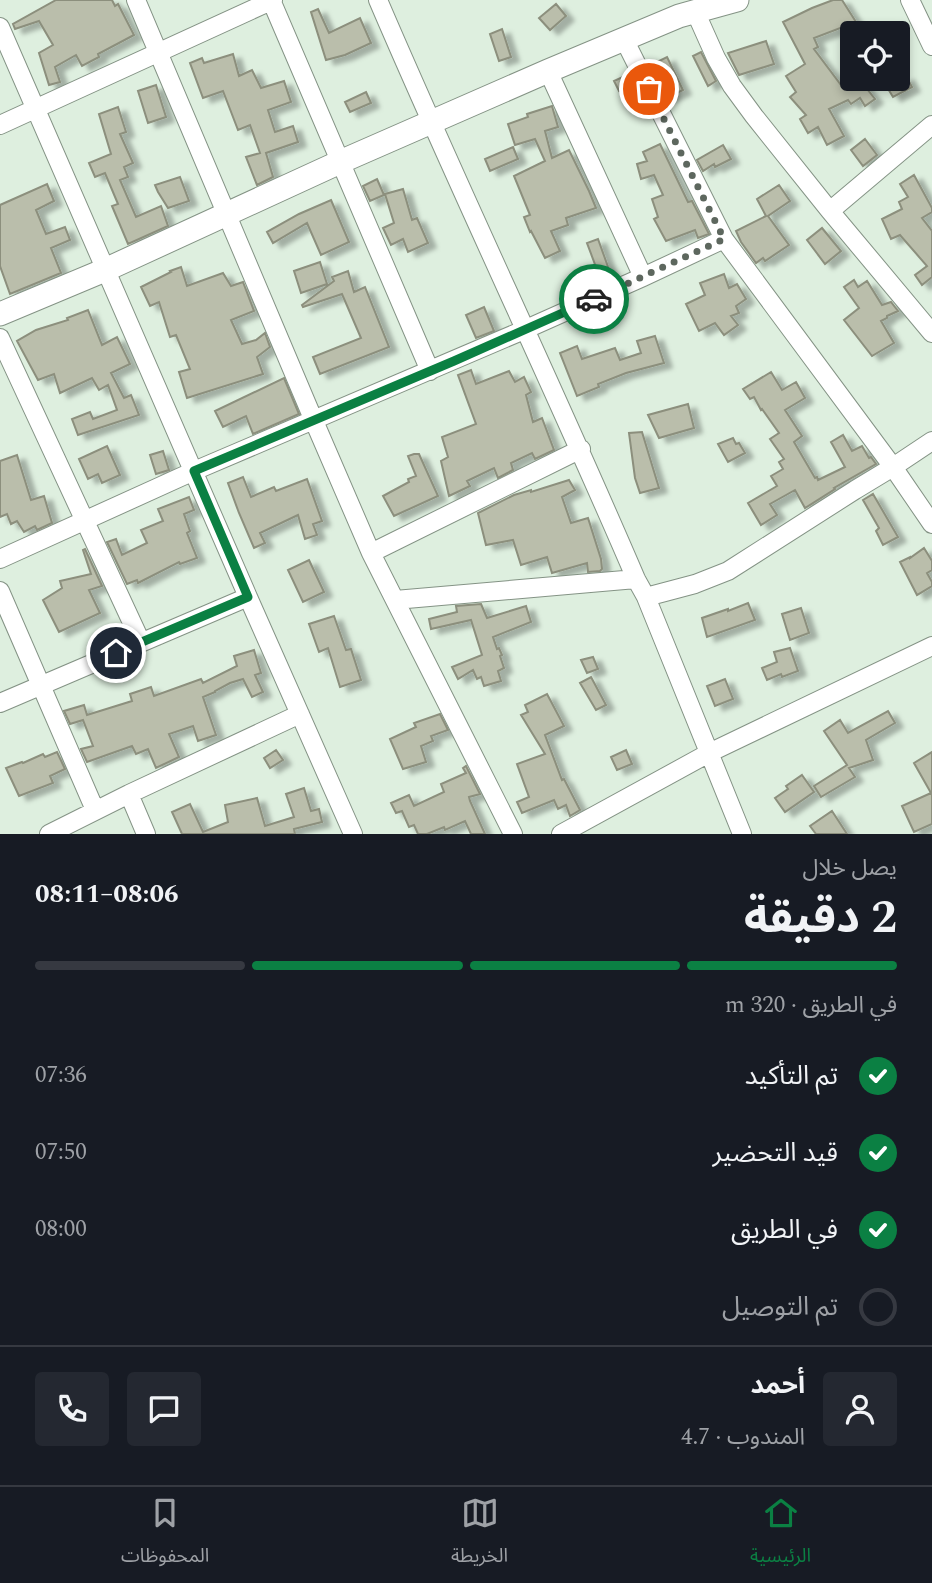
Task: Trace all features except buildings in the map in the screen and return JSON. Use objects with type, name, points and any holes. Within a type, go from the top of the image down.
[{"type":"street","points":[[136,0],[372,553],[513,834]]},
{"type":"street","points":[[0,125],[272,0],[430,371]]},
{"type":"street","points":[[378,0],[430,122],[646,597],[742,834]]},
{"type":"street","points":[[0,314],[105,270],[430,122],[624,39],[683,9],[737,0]]},
{"type":"street","points":[[910,0],[932,46]]},
{"type":"street","points":[[683,9],[732,86],[830,211],[932,333]]},
{"type":"street","points":[[0,27],[353,834]]},
{"type":"street","points":[[624,39],[724,239],[893,467],[932,524]]},
{"type":"street","points":[[548,71],[643,277]]},
{"type":"street","points":[[830,211],[932,125]]},
{"type":"street","points":[[0,559],[194,471],[524,330],[724,239]]},
{"type":"street","points":[[0,338],[141,642]]},
{"type":"street","points":[[646,597],[695,584],[727,571],[932,441]]},
{"type":"street","points":[[372,553],[581,449]]},
{"type":"street","points":[[395,600],[636,579]]},
{"type":"street","points":[[0,592],[95,810]]},
{"type":"street","points":[[0,704],[248,597]]},
{"type":"street","points":[[561,834],[709,753],[932,646]]},
{"type":"street","points":[[49,834],[300,714]]},
{"type":"street","points":[[129,794],[146,834]]},
{"type":"way so far","points":[[594,299],[724,239],[649,89]]},
{"type":"route","points":[[116,653],[248,597],[194,471],[594,299]]}]
